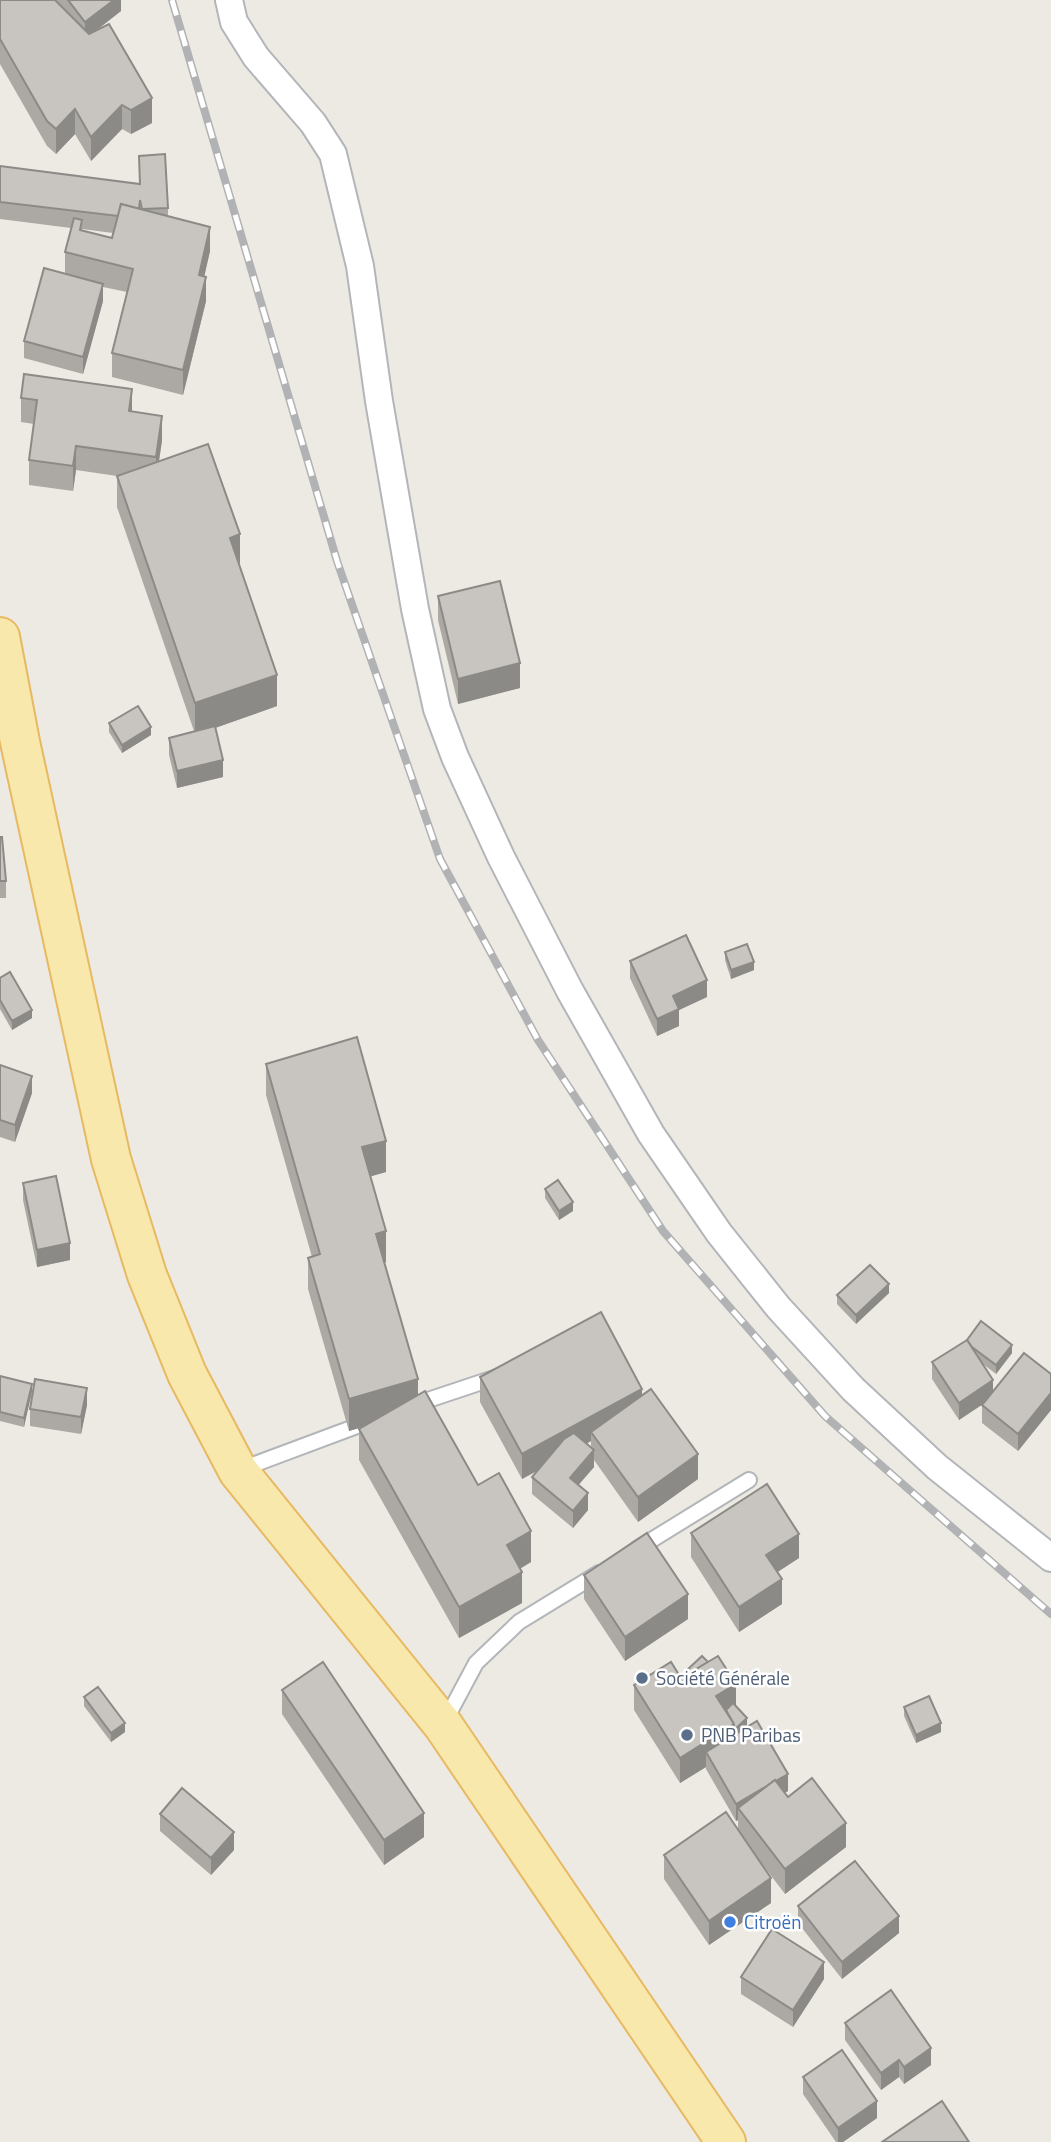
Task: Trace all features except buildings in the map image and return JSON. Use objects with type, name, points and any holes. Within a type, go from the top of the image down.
[{"type":"main road","points":[[0,637],[20,743],[111,1159],[146,1275],[187,1374],[238,1471],[443,1725],[726,2142]]},
{"type":"street","points":[[229,0],[234,22],[256,57],[313,122],[333,154],[360,266],[379,401],[415,609],[437,709],[454,757],[501,857],[570,991],[651,1134],[719,1233],[778,1307],[853,1389],[937,1467],[1051,1558]]},
{"type":"lane","points":[[401,1409],[515,1371]]},
{"type":"lane","points":[[238,1471],[376,1419]]},
{"type":"lane","points":[[443,1725],[476,1663],[519,1622],[749,1480]]},
{"type":"railway","points":[[172,0],[337,561],[440,859],[538,1040],[663,1231],[825,1416],[1051,1614]]},
{"type":"place","name":"Société Générale","points":[[642,1678]]},
{"type":"place","name":"PNB Paribas","points":[[687,1735]]},
{"type":"place","name":"Citroën","points":[[730,1922]]}]
